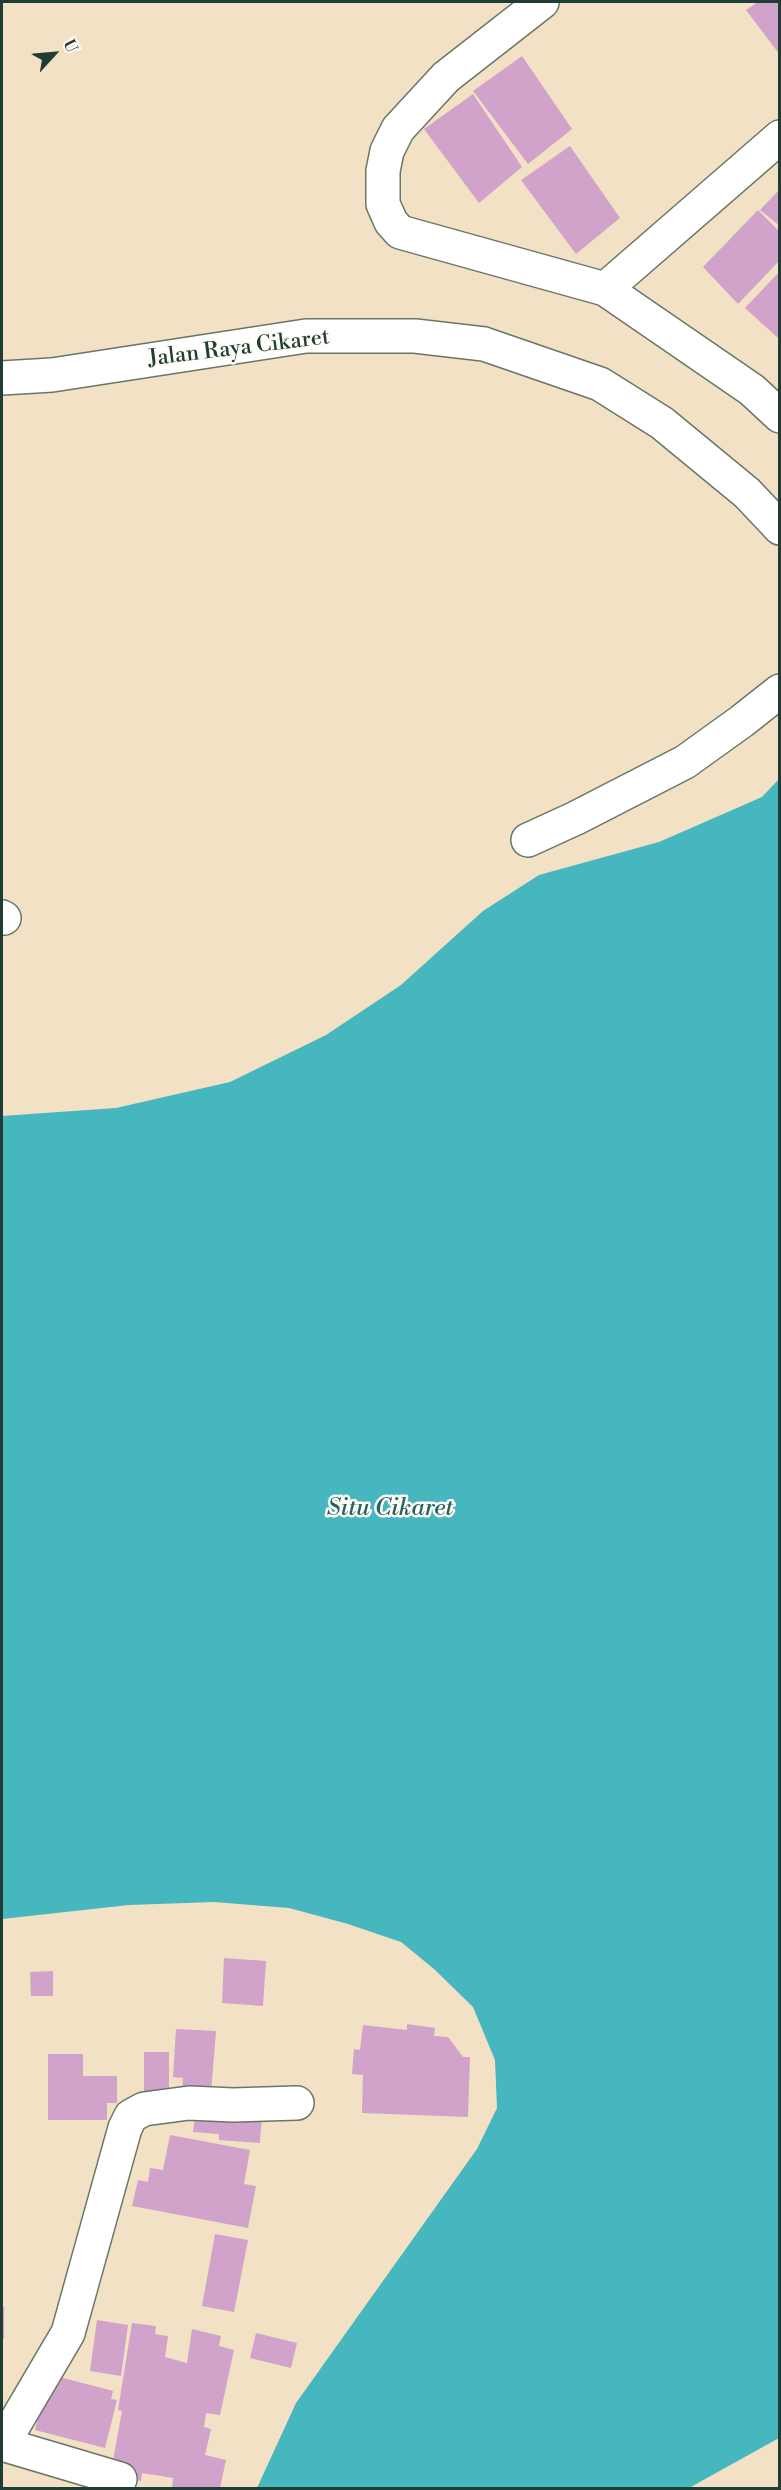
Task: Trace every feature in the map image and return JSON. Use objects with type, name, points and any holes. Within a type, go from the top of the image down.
[{"type":"street","points":[[542,2],[446,77],[398,129],[387,151],[383,171],[383,204],[391,222],[400,232],[605,289],[752,390],[780,416]]},
{"type":"street","points":[[605,289],[780,137]]},
{"type":"street","name":"Jalan Raya Cikaret","points":[[2,378],[52,375],[306,336],[415,336],[484,344],[600,384],[662,423],[747,493],[780,528]]},
{"type":"street","points":[[528,840],[685,762],[742,722],[780,691]]},
{"type":"street","points":[[120,2479],[2,2445],[68,2333],[125,2128],[131,2116],[144,2109],[189,2103],[233,2105],[297,2103]]},
{"type":"water","name":"Situ Cikaret","points":[[779,779],[779,2438],[689,2488],[257,2488],[296,2403],[477,2149],[497,2108],[495,2060],[473,2007],[434,1969],[401,1942],[348,1924],[289,1908],[214,1902],[129,1905],[2,1919],[2,1116],[116,1108],[230,1082],[326,1035],[401,985],[483,911],[539,875],[659,842],[762,797]]},
{"type":"building","points":[[758,2],[780,2],[780,55],[746,10]]},
{"type":"building","points":[[522,56],[572,129],[528,164],[473,91]]},
{"type":"building","points":[[473,94],[522,167],[479,203],[424,129]]},
{"type":"building","points":[[570,146],[620,218],[576,254],[521,180]]},
{"type":"building","points":[[780,189],[780,226],[760,210]]},
{"type":"building","points":[[758,210],[780,232],[780,260],[738,304],[703,267]]},
{"type":"building","points":[[780,271],[780,336],[778,338],[745,308]]},
{"type":"building","points":[[224,1958],[266,1961],[263,2006],[222,2003]]},
{"type":"building","points":[[53,1971],[53,1996],[31,1996],[30,1972]]},
{"type":"building","points":[[407,2024],[435,2028],[434,2036],[448,2037],[463,2057],[470,2057],[468,2117],[362,2113],[363,2075],[352,2074],[354,2049],[360,2050],[363,2025],[407,2030]]},
{"type":"building","points":[[176,2029],[216,2031],[211,2093],[182,2096],[183,2078],[173,2077]]},
{"type":"building","points":[[144,2052],[169,2052],[169,2096],[144,2096]]},
{"type":"building","points":[[48,2054],[83,2054],[83,2076],[117,2076],[117,2103],[107,2103],[107,2120],[48,2120]]},
{"type":"building","points":[[262,2113],[260,2143],[219,2140],[219,2134],[193,2132],[195,2115]]},
{"type":"building","points":[[170,2135],[250,2150],[244,2184],[256,2186],[248,2228],[132,2206],[138,2180],[148,2182],[150,2168],[163,2170]]},
{"type":"building","points":[[215,2234],[248,2240],[234,2312],[202,2306]]},
{"type":"building","points":[[2,2307],[4,2307],[4,2339],[2,2339]]},
{"type":"building","points":[[97,2320],[128,2325],[121,2376],[90,2371]]},
{"type":"building","points":[[132,2323],[156,2326],[155,2334],[168,2336],[165,2357],[187,2363],[192,2329],[221,2336],[219,2346],[234,2350],[220,2415],[206,2413],[204,2427],[211,2429],[205,2455],[226,2460],[220,2488],[172,2488],[173,2478],[142,2473],[141,2481],[119,2475],[120,2461],[113,2460],[122,2411],[118,2410]]},
{"type":"building","points":[[256,2333],[297,2343],[291,2368],[250,2358]]},
{"type":"building","points":[[48,2374],[113,2391],[111,2399],[117,2400],[105,2448],[35,2430]]}]
